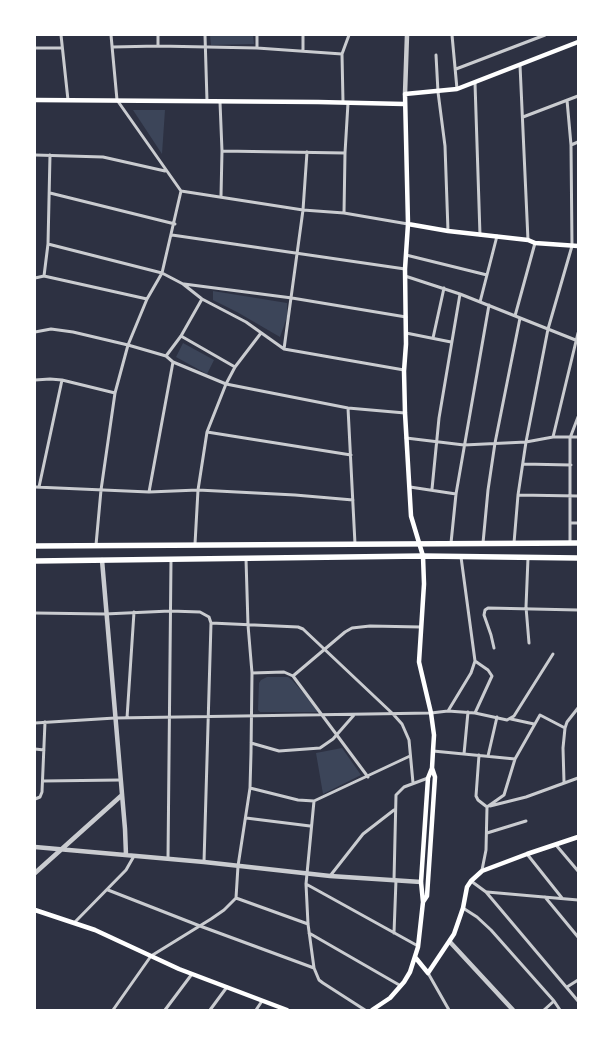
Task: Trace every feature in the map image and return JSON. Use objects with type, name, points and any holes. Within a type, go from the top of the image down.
[{"type":"highway","points":[[35,546],[578,543]]},
{"type":"highway","points":[[35,561],[423,556],[578,558]]},
{"type":"main road","points":[[372,1010],[390,998],[401,986],[410,972],[418,946],[423,902],[421,882],[428,778],[432,768],[433,751],[431,713],[419,662],[424,584],[423,556],[411,516],[406,438],[404,370],[406,333],[405,269],[408,224],[405,94],[457,89],[578,42]]},
{"type":"main road","points":[[35,100],[404,104]]},
{"type":"main road","points":[[408,224],[448,231],[528,240],[535,243],[578,246]]},
{"type":"main road","points":[[423,902],[427,896],[435,777],[432,768]]},
{"type":"main road","points":[[415,957],[428,973],[454,934],[463,908],[467,887],[471,880],[482,871],[578,837]]},
{"type":"main road","points":[[35,910],[96,930],[192,974],[287,1010]]},
{"type":"street","points":[[62,35],[68,100]]},
{"type":"street","points":[[112,35],[117,100],[181,191],[303,210],[344,213],[408,224]]},
{"type":"street","points":[[158,35],[158,46]]},
{"type":"street","points":[[206,35],[207,102]]},
{"type":"street","points":[[257,35],[257,48]]},
{"type":"street","points":[[303,35],[303,51]]},
{"type":"street","points":[[344,213],[345,102],[342,54],[349,35]]},
{"type":"street","points":[[405,94],[407,35]]},
{"type":"street","points":[[452,35],[457,89]]},
{"type":"street","points":[[456,69],[546,35]]},
{"type":"street","points":[[113,47],[257,48],[342,54]]},
{"type":"street","points":[[35,48],[62,48]]},
{"type":"street","points":[[436,56],[438,92],[445,146],[448,231]]},
{"type":"street","points":[[520,65],[524,117],[528,240]]},
{"type":"street","points":[[475,83],[480,235]]},
{"type":"street","points":[[524,117],[578,96]]},
{"type":"street","points":[[514,544],[518,495],[526,442],[548,329],[572,246],[571,146],[567,100]]},
{"type":"street","points":[[220,102],[221,196]]},
{"type":"street","points":[[571,146],[578,142]]},
{"type":"street","points":[[222,151],[345,153]]},
{"type":"street","points":[[284,349],[298,254],[307,152]]},
{"type":"street","points":[[35,155],[103,157],[166,171]]},
{"type":"street","points":[[44,276],[48,244],[50,155]]},
{"type":"street","points":[[96,546],[100,490],[115,393],[128,345],[147,299],[162,273],[175,224],[181,191]]},
{"type":"street","points":[[50,193],[175,224]]},
{"type":"street","points":[[172,235],[405,269]]},
{"type":"street","points":[[480,302],[497,236]]},
{"type":"street","points":[[515,316],[535,243]]},
{"type":"street","points":[[48,244],[162,273],[183,284],[202,299],[246,322],[284,349],[404,370]]},
{"type":"street","points":[[406,255],[487,275]]},
{"type":"street","points":[[35,278],[44,276],[147,299]]},
{"type":"street","points":[[406,276],[444,288],[577,340]]},
{"type":"street","points":[[183,284],[292,298],[406,316]]},
{"type":"street","points":[[433,338],[444,288]]},
{"type":"street","points":[[432,490],[436,443],[460,294]]},
{"type":"street","points":[[166,356],[181,336],[202,299]]},
{"type":"street","points":[[451,543],[456,494],[489,305]]},
{"type":"street","points":[[483,544],[495,444],[520,318]]},
{"type":"street","points":[[35,332],[51,329],[73,332],[128,345],[166,356],[173,362],[226,384],[348,408],[405,413]]},
{"type":"street","points":[[195,544],[198,490],[207,432],[226,384],[235,367],[261,333]]},
{"type":"street","points":[[406,333],[451,342]]},
{"type":"street","points":[[553,437],[578,333]]},
{"type":"street","points":[[181,336],[235,367]]},
{"type":"street","points":[[149,492],[173,362]]},
{"type":"street","points":[[35,380],[50,378],[115,393]]},
{"type":"street","points":[[62,380],[37,487],[149,492],[198,490],[353,500]]},
{"type":"street","points":[[348,408],[355,544]]},
{"type":"street","points":[[570,543],[570,438],[578,417]]},
{"type":"street","points":[[207,432],[351,455]]},
{"type":"street","points":[[406,438],[464,445],[526,442],[553,437],[578,437]]},
{"type":"street","points":[[523,464],[571,465]]},
{"type":"street","points":[[571,477],[578,477]]},
{"type":"street","points":[[410,487],[456,494]]},
{"type":"street","points":[[518,495],[578,496]]},
{"type":"street","points":[[570,523],[578,523]]},
{"type":"street","points":[[448,711],[471,672],[475,661],[461,556]]},
{"type":"street","points":[[528,558],[526,608],[528,643]]},
{"type":"street","points":[[113,1010],[151,956],[224,910],[236,898],[238,866],[250,788],[252,673],[246,559]]},
{"type":"street","points":[[102,560],[126,855]]},
{"type":"street","points":[[168,859],[171,560]]},
{"type":"street","points":[[494,648],[484,615],[485,610],[492,607],[578,609]]},
{"type":"street","points":[[35,613],[105,614],[170,611],[200,612],[209,617],[211,623],[204,862]]},
{"type":"street","points":[[127,718],[134,612]]},
{"type":"street","points":[[211,623],[298,627],[326,650],[393,714],[407,734],[413,783]]},
{"type":"street","points":[[293,676],[352,628],[370,626],[420,627]]},
{"type":"street","points":[[511,718],[553,654]]},
{"type":"street","points":[[475,661],[488,670],[492,676],[475,713]]},
{"type":"street","points":[[252,673],[284,672],[293,676],[368,777]]},
{"type":"street","points":[[564,782],[564,728],[578,708]]},
{"type":"street","points":[[35,723],[115,718],[393,714],[448,711],[475,713],[507,720],[511,718],[534,724]]},
{"type":"street","points":[[464,754],[468,712]]},
{"type":"street","points":[[251,744],[279,751],[314,749],[324,746],[337,735],[354,714]]},
{"type":"street","points":[[487,806],[504,795],[515,759],[540,715],[564,728]]},
{"type":"street","points":[[488,756],[497,717]]},
{"type":"street","points":[[35,799],[38,799],[41,795],[43,781],[45,722]]},
{"type":"street","points":[[35,749],[44,750]]},
{"type":"street","points":[[433,751],[515,759]]},
{"type":"street","points":[[479,755],[476,796],[478,800],[487,806],[526,797],[577,778],[578,785]]},
{"type":"street","points":[[250,788],[298,800],[314,801],[410,756]]},
{"type":"street","points":[[394,934],[396,796],[398,792],[413,783],[428,778]]},
{"type":"street","points":[[43,781],[120,780]]},
{"type":"street","points":[[35,873],[122,795]]},
{"type":"street","points":[[314,801],[306,874],[308,924],[314,968],[319,980],[365,1010]]},
{"type":"street","points":[[482,871],[486,850],[487,806]]},
{"type":"street","points":[[330,876],[363,834],[395,809]]},
{"type":"street","points":[[246,818],[310,826]]},
{"type":"street","points":[[487,833],[526,821]]},
{"type":"street","points":[[555,844],[578,871]]},
{"type":"street","points":[[35,847],[204,862],[306,874],[421,882]]},
{"type":"street","points":[[527,854],[562,899]]},
{"type":"street","points":[[74,923],[126,870],[134,856]]},
{"type":"street","points":[[471,880],[486,892],[578,1001]]},
{"type":"street","points":[[306,884],[418,946]]},
{"type":"street","points":[[108,890],[314,968]]},
{"type":"street","points":[[486,892],[578,900]]},
{"type":"street","points":[[236,898],[308,924]]},
{"type":"street","points":[[545,898],[578,937]]},
{"type":"street","points":[[463,908],[477,917],[491,930],[560,1010]]},
{"type":"street","points":[[309,933],[401,986]]},
{"type":"street","points":[[450,942],[514,1010]]},
{"type":"street","points":[[428,973],[449,1010]]},
{"type":"street","points":[[165,1010],[192,974]]},
{"type":"street","points":[[568,988],[578,980]]},
{"type":"street","points":[[210,1010],[227,987]]},
{"type":"street","points":[[256,1010],[262,1001]]},
{"type":"street","points":[[544,1010],[554,1001]]},
{"type":"shaded area","points":[[210,35],[253,35],[254,44],[211,45]]},
{"type":"shaded area","points":[[133,110],[165,110],[162,154]]},
{"type":"shaded area","points":[[213,291],[287,303],[287,317],[280,337],[213,300]]},
{"type":"shaded area","points":[[183,343],[214,360],[207,374],[176,357]]},
{"type":"shaded area","points":[[267,677],[288,677],[320,712],[260,712],[258,710],[259,683]]},
{"type":"shaded area","points":[[342,748],[361,775],[323,794],[316,753]]}]
